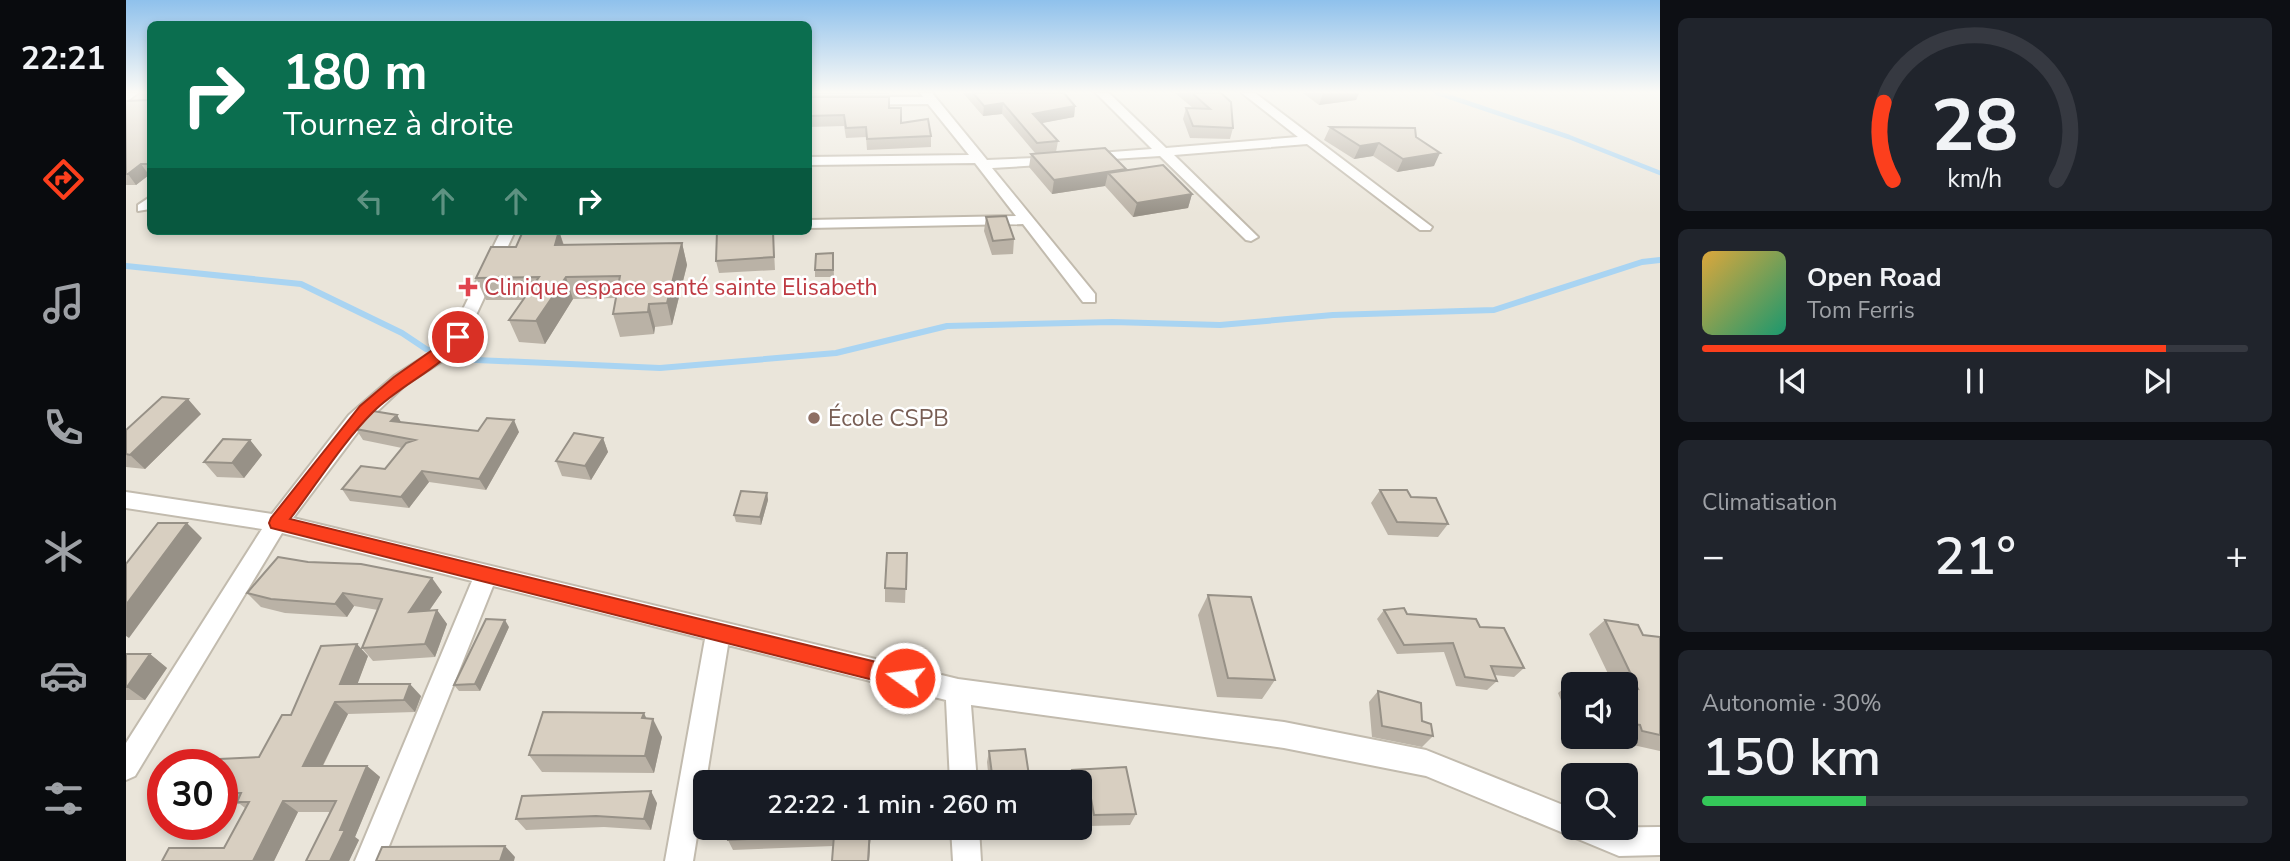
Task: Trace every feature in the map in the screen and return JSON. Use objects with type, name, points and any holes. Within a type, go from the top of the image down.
[{"type":"street","points":[[958,133],[1089,298]]},
{"type":"street","points":[[1144,133],[1251,237]]},
{"type":"street","points":[[1301,133],[1425,227]]},
{"type":"street","points":[[812,161],[982,162],[1164,153],[1310,140]]},
{"type":"street","points":[[812,224],[1027,220]]},
{"type":"street","points":[[126,767],[277,523],[366,410],[400,380],[441,354],[458,337],[506,235]]},
{"type":"street","points":[[126,500],[277,523],[958,691],[1284,735],[1426,763],[1561,818]]},
{"type":"street","points":[[369,861],[486,575]]},
{"type":"street","points":[[679,861],[718,632]]},
{"type":"street","points":[[958,691],[962,770]]},
{"type":"street","points":[[966,840],[967,861]]},
{"type":"street","points":[[1605,840],[1624,851],[1660,841]]},
{"type":"shaded area","points":[[126,133],[147,133],[147,235],[812,235],[812,133],[1660,133],[1660,861],[126,861]]},
{"type":"building","points":[[126,133],[147,133],[147,164],[141,164],[126,174]]},
{"type":"building","points":[[867,133],[931,133],[931,136],[867,139]]},
{"type":"building","points":[[1029,133],[1051,133],[1058,141],[1037,143]]},
{"type":"building","points":[[1340,133],[1416,133],[1416,137],[1440,153],[1403,159],[1379,143],[1360,146]]},
{"type":"building","points":[[1105,148],[1126,169],[1054,180],[1031,154]]},
{"type":"building","points":[[1163,165],[1192,194],[1137,203],[1108,173]]},
{"type":"building","points":[[1006,216],[1014,239],[993,241],[986,217]]},
{"type":"building","points":[[521,235],[558,235],[555,245],[682,243],[667,303],[649,304],[648,312],[613,314],[620,276],[566,277],[536,321],[509,320],[539,277],[476,278],[491,247],[516,247]]},
{"type":"building","points":[[717,235],[773,235],[774,257],[716,261]]},
{"type":"building","points":[[833,253],[833,270],[815,270],[816,254]]},
{"type":"building","points":[[162,397],[188,399],[130,455],[126,454],[126,430]]},
{"type":"building","points":[[373,411],[397,415],[391,421],[478,431],[487,418],[514,420],[479,479],[422,471],[401,497],[342,489],[361,466],[385,469],[406,443],[415,440],[356,429]]},
{"type":"building","points":[[574,433],[603,438],[585,466],[556,461]]},
{"type":"building","points":[[223,439],[250,440],[232,463],[204,462]]},
{"type":"building","points":[[1380,490],[1407,490],[1411,497],[1436,498],[1448,524],[1397,522]]},
{"type":"building","points":[[741,491],[767,493],[760,517],[734,515]]},
{"type":"building","points":[[158,523],[187,523],[126,605],[126,564]]},
{"type":"building","points":[[887,553],[907,553],[906,589],[885,588]]},
{"type":"building","points":[[278,557],[308,562],[361,564],[432,578],[409,612],[437,610],[425,644],[362,648],[382,599],[343,593],[335,604],[271,599],[247,593]]},
{"type":"building","points":[[1208,595],[1251,597],[1275,680],[1228,678]]},
{"type":"building","points":[[1404,608],[1407,614],[1476,619],[1480,627],[1504,628],[1524,668],[1491,666],[1497,681],[1465,677],[1453,643],[1404,645],[1384,610]]},
{"type":"building","points":[[486,619],[505,620],[475,684],[454,685]]},
{"type":"building","points":[[1605,620],[1638,625],[1643,635],[1660,637],[1660,735],[1642,731],[1638,725],[1638,672],[1630,672]]},
{"type":"building","points":[[357,644],[340,684],[410,684],[404,700],[335,702],[303,766],[367,766],[340,830],[345,830],[330,861],[306,861],[336,801],[283,801],[253,861],[162,861],[169,848],[224,848],[228,840],[238,840],[238,822],[249,802],[238,802],[241,793],[238,793],[238,758],[259,757],[282,715],[291,715],[321,646]]},
{"type":"building","points":[[126,654],[150,654],[127,687],[126,687]]},
{"type":"building","points":[[1378,691],[1421,703],[1422,721],[1431,724],[1433,736],[1382,726]]},
{"type":"building","points":[[543,712],[644,713],[642,718],[653,719],[645,756],[529,755]]},
{"type":"building","points":[[1025,749],[1028,770],[991,770],[989,751]]},
{"type":"building","points":[[1126,767],[1136,814],[1094,815],[1092,770],[1072,770]]},
{"type":"building","points":[[651,791],[644,819],[596,816],[516,819],[522,796]]},
{"type":"building","points":[[834,840],[869,840],[868,861],[832,861]]},
{"type":"building","points":[[505,846],[500,861],[376,861],[382,847]]},
{"type":"waterway","points":[[1558,133],[1660,173]]},
{"type":"waterway","points":[[126,266],[301,284],[402,333],[426,349],[454,359],[660,368],[836,353],[947,326],[1112,322],[1220,325],[1333,315],[1494,310],[1642,262],[1660,260]]},
{"type":"place","name":"Clinique espace santé sainte Elisabeth","points":[[468,287]]},
{"type":"place","name":"École CSPB","points":[[814,418]]},
{"type":"route","points":[[458,337],[441,354],[400,380],[375,400],[356,420],[277,523],[905,678]]}]
